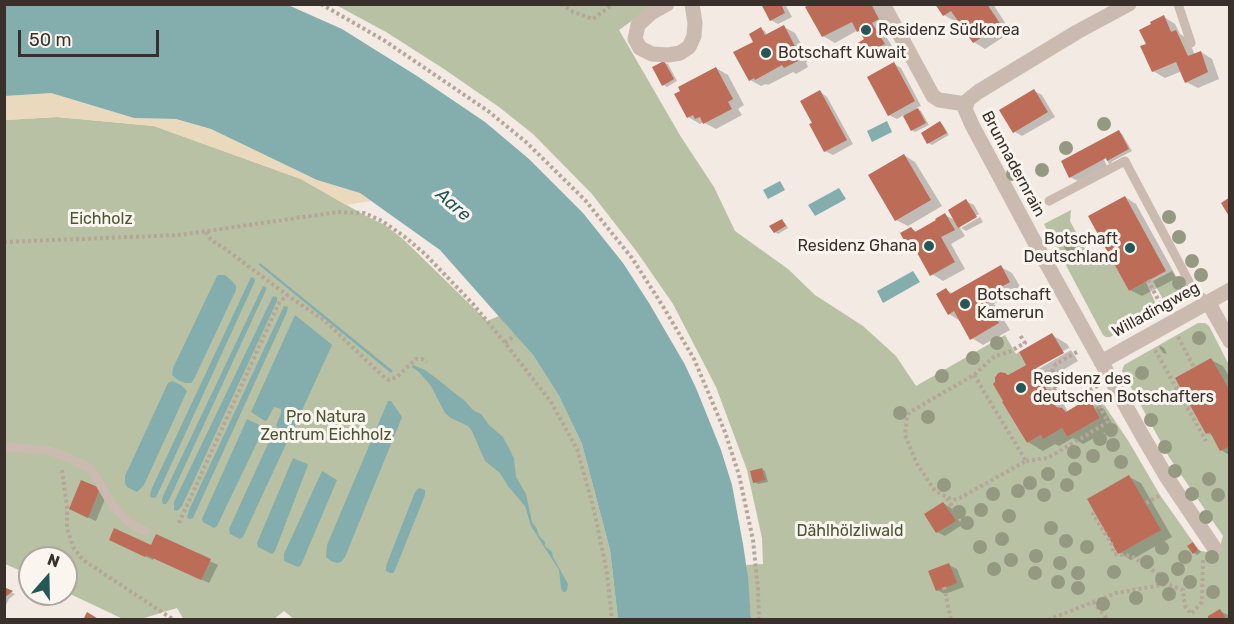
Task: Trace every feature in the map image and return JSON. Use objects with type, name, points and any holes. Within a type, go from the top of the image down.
[{"type":"street","points":[[667,4],[651,13],[638,25],[635,39],[640,48],[652,54],[680,53],[689,47],[694,36],[693,4]]},
{"type":"street","name":"Brunnadernrain","points":[[883,4],[933,96],[939,100],[966,104]]},
{"type":"street","name":"Brunnadernrain","points":[[1129,4],[1077,32],[978,92],[968,100],[966,113],[1110,379],[1209,550]]},
{"type":"street","name":"Willadingweg","points":[[1101,362],[1230,290]]},
{"type":"street","points":[[1208,302],[1230,341]]},
{"type":"lane","points":[[1178,4],[1191,43]]},
{"type":"lane","points":[[1049,201],[1125,161],[1194,291],[1208,302]]},
{"type":"lane","points":[[4,447],[47,450],[91,469],[113,506],[132,525],[145,531]]},
{"type":"path","points":[[321,4],[385,41],[496,117],[526,142],[585,200],[632,258],[694,359],[725,432],[739,475],[753,540],[759,620]]},
{"type":"path","points":[[561,4],[573,12],[593,19],[613,4]]},
{"type":"path","points":[[4,242],[180,236],[338,212],[364,213],[382,221],[425,254],[473,304],[551,402],[577,448],[594,510],[612,620]]},
{"type":"path","points":[[206,232],[211,240],[325,321],[389,380],[397,377],[416,359],[427,362]]},
{"type":"path","points":[[1148,280],[1162,307]]},
{"type":"path","points":[[179,523],[279,303],[287,295]]},
{"type":"path","points":[[505,343],[515,335]]},
{"type":"path","points":[[1020,335],[1024,343],[1009,352],[995,356],[974,375],[910,412],[907,416],[905,435],[917,464],[935,492],[958,500],[1026,461],[1047,458],[1108,422],[1099,406],[1095,408]]},
{"type":"path","points":[[1177,335],[1194,367]]},
{"type":"path","points":[[1091,344],[1056,364],[1051,378],[1056,388],[1063,396],[1071,398],[1110,379]]},
{"type":"path","points":[[1154,348],[1206,441]]},
{"type":"path","points":[[974,375],[1026,461]]},
{"type":"path","points":[[1048,392],[1056,388]]},
{"type":"path","points":[[59,454],[65,484],[67,528],[73,547],[83,560],[174,620]]},
{"type":"path","points":[[1146,503],[1161,495]]},
{"type":"path","points":[[946,497],[954,509],[950,512]]},
{"type":"path","points":[[1095,513],[1093,514],[1111,543],[1114,554],[1132,556],[1165,579],[1167,585]]},
{"type":"path","points":[[1048,620],[1116,593],[1167,585],[1184,590],[1185,606],[1190,615],[1202,602],[1209,550]]},
{"type":"path","points":[[945,588],[951,620]]},
{"type":"path","points":[[1093,602],[1108,620]]},
{"type":"green space","name":"Dählhölzliwald","points":[[336,5],[654,5],[619,30],[681,137],[714,187],[735,231],[788,269],[815,295],[863,326],[896,356],[916,386],[1005,335],[1016,354],[1019,352],[1026,365],[1008,375],[998,373],[995,380],[1002,402],[1027,443],[1041,435],[1043,438],[1062,428],[1067,437],[1100,418],[1095,408],[1103,403],[1160,495],[1198,550],[1206,552],[1220,546],[1223,536],[1169,457],[1122,371],[1124,365],[1198,323],[1205,323],[1209,326],[1229,365],[1229,619],[751,619],[746,565],[763,564],[762,538],[747,470],[716,387],[673,304],[637,252],[592,194],[533,134],[444,69],[386,32]]},
{"type":"green space","name":"Pro Natura Zentrum Eichholz","points":[[57,117],[154,126],[301,179],[385,225],[404,240],[487,321],[499,316],[533,355],[559,396],[582,444],[610,550],[618,619],[295,620],[284,611],[274,619],[184,620],[177,608],[141,619],[123,619],[78,598],[78,546],[18,546],[18,570],[5,564],[4,120]]},
{"type":"green space","points":[[1071,210],[1070,221],[1092,262],[1099,263],[1111,257],[1129,291],[1146,282],[1158,309],[1110,337],[1103,335],[1044,224]]},
{"type":"green space","points":[[1172,271],[1185,294],[1166,305],[1153,281]]},
{"type":"sand","points":[[51,93],[134,118],[175,119],[211,129],[317,180],[360,193],[371,201],[346,205],[301,179],[154,126],[57,117],[5,120],[4,96]]},
{"type":"water","name":"Aare","points":[[5,5],[288,5],[342,29],[485,122],[529,159],[583,213],[623,263],[684,363],[721,450],[732,485],[743,544],[751,619],[618,619],[610,550],[582,444],[559,396],[533,355],[440,250],[360,193],[317,180],[211,129],[176,119],[134,118],[51,93],[5,96]]},
{"type":"water","points":[[887,121],[892,132],[872,142],[867,131]]},
{"type":"water","points":[[780,181],[785,190],[768,199],[763,190]]},
{"type":"water","points":[[839,188],[846,199],[815,216],[808,205]]},
{"type":"water","points":[[260,263],[393,371],[391,373],[259,265]]},
{"type":"water","points":[[913,271],[920,282],[883,303],[877,291]]},
{"type":"water","points":[[219,275],[225,275],[232,281],[236,290],[194,379],[191,383],[185,383],[172,375],[173,368]]},
{"type":"water","points":[[251,277],[255,281],[159,491],[156,497],[151,497],[152,488]]},
{"type":"water","points":[[263,286],[266,290],[169,500],[163,504],[163,496]]},
{"type":"water","points":[[273,296],[277,297],[277,301],[182,506],[177,511],[174,510],[174,502]]},
{"type":"water","points":[[284,306],[288,307],[287,312],[193,518],[187,518],[189,510]]},
{"type":"water","points":[[295,315],[332,345],[292,432],[289,433],[276,426],[281,409],[274,407],[265,421],[251,412]]},
{"type":"water","points":[[413,365],[425,370],[464,400],[503,437],[514,459],[516,477],[526,494],[532,522],[545,542],[545,546],[552,552],[568,584],[565,592],[561,588],[559,570],[531,526],[525,506],[500,473],[485,461],[472,431],[468,426],[445,413],[431,386],[412,367]]},
{"type":"water","points":[[172,381],[187,391],[144,485],[137,492],[127,487],[125,476],[168,383]]},
{"type":"water","points":[[388,401],[391,401],[402,417],[345,557],[341,562],[331,561],[326,557],[327,545]]},
{"type":"water","points":[[247,419],[262,426],[263,430],[214,528],[202,519]]},
{"type":"water","points":[[274,433],[286,439],[287,442],[243,537],[240,539],[230,534],[229,529]]},
{"type":"water","points":[[293,458],[308,465],[272,554],[258,547],[257,543]]},
{"type":"water","points":[[322,471],[337,480],[301,565],[298,567],[284,561],[284,554]]},
{"type":"water","points":[[419,488],[425,490],[425,495],[395,570],[390,573],[386,571],[386,566],[415,492]]},
{"type":"building","points":[[761,4],[781,4],[785,13],[770,21]]},
{"type":"building","name":"Residenz Südkorea","points":[[810,4],[871,4],[879,19],[872,23],[885,44],[864,55],[858,43],[864,39],[852,22],[822,37],[805,7]]},
{"type":"building","points":[[935,4],[987,4],[1001,25],[973,43],[951,11],[943,16]]},
{"type":"building","points":[[1164,15],[1171,32],[1176,30],[1188,56],[1201,51],[1208,72],[1185,83],[1176,62],[1152,72],[1140,46],[1146,44],[1139,30]]},
{"type":"building","name":"Botschaft Kuwait","points":[[784,25],[799,54],[795,56],[798,61],[784,68],[782,65],[749,81],[733,52],[753,42],[749,34],[761,27],[765,35]]},
{"type":"building","points":[[664,61],[674,79],[662,86],[652,67]]},
{"type":"building","points":[[894,62],[915,101],[888,116],[867,77]]},
{"type":"building","points":[[716,67],[733,99],[728,102],[732,109],[703,124],[700,117],[695,119],[693,115],[687,118],[674,94],[680,91],[678,87]]},
{"type":"building","points":[[1034,89],[1048,112],[1013,133],[999,110]]},
{"type":"building","points":[[820,90],[847,140],[824,152],[800,101]]},
{"type":"building","points":[[918,108],[926,123],[911,131],[903,116]]},
{"type":"building","points":[[940,121],[947,133],[927,144],[921,133]]},
{"type":"building","points":[[1119,130],[1129,149],[1107,161],[1106,158],[1069,178],[1061,161]]},
{"type":"building","points":[[904,154],[931,200],[895,221],[868,175]]},
{"type":"building","name":"Botschaft Deutschland","points":[[1125,196],[1166,271],[1129,291],[1088,216]]},
{"type":"building","points":[[1230,197],[1230,218],[1221,203]]},
{"type":"building","points":[[966,199],[977,217],[958,228],[948,210]]},
{"type":"building","name":"Residenz Ghana","points":[[945,213],[955,230],[941,237],[955,262],[930,276],[910,240],[905,242],[900,233],[911,227],[915,232]]},
{"type":"building","points":[[782,219],[786,226],[774,233],[769,226]]},
{"type":"building","name":"Botschaft Kamerun","points":[[1001,265],[1010,282],[984,297],[999,323],[970,340],[954,311],[948,315],[936,294],[946,288],[950,294]]},
{"type":"building","name":"Residenz des deutschen Botschafters","points":[[1052,333],[1064,353],[1031,371],[1037,381],[1041,379],[1056,407],[1066,412],[1089,398],[1100,418],[1067,437],[1062,428],[1043,439],[1041,435],[1027,443],[993,384],[998,373],[1008,375],[1026,365],[1019,352]]},
{"type":"building","points":[[1211,358],[1230,391],[1230,446],[1220,451],[1210,432],[1206,434],[1175,378]]},
{"type":"building","points":[[762,468],[765,480],[753,483],[750,471]]},
{"type":"building","points":[[1129,475],[1161,530],[1118,554],[1087,499]]},
{"type":"building","points":[[81,480],[100,488],[88,518],[69,509]]},
{"type":"building","points":[[943,502],[956,521],[936,533],[924,514]]},
{"type":"building","points":[[114,528],[151,545],[156,534],[211,559],[201,580],[109,540]]},
{"type":"building","points":[[1193,542],[1198,550],[1193,554],[1187,546]]},
{"type":"building","points":[[949,563],[957,583],[936,591],[928,571]]},
{"type":"building","points":[[4,587],[13,591],[4,598]]},
{"type":"building","points":[[1220,609],[1227,620],[1208,620],[1208,616]]},
{"type":"building","points":[[87,612],[100,620],[83,620]]},
{"type":"place","name":"Residenz Südkorea","points":[[866,30]]},
{"type":"place","name":"Botschaft Kuwait","points":[[766,53]]},
{"type":"place","name":"Residenz Ghana","points":[[929,246]]},
{"type":"place","name":"Botschaft Deutschland","points":[[1130,248]]},
{"type":"place","name":"Botschaft Kamerun","points":[[965,304]]},
{"type":"place","name":"Residenz des deutschen Botschafters","points":[[1021,388]]},
{"type":"park label","name":"Eichholz","points":[[101,219]]}]
